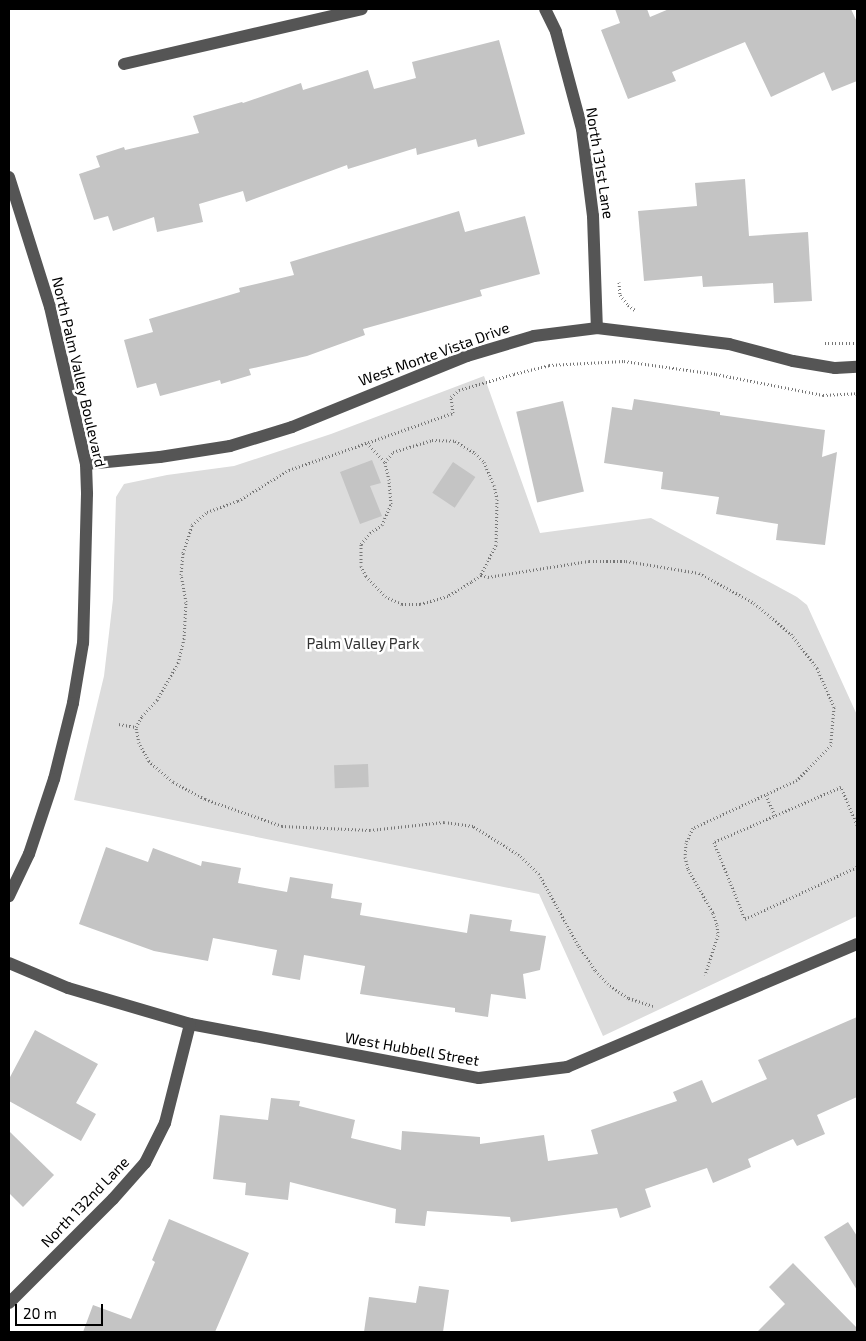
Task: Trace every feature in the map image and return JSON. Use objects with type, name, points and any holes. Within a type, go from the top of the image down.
[{"type":"street","points":[[124,64],[362,9]]},
{"type":"street","name":"North 131st Lane","points":[[545,9],[556,32],[582,129],[593,216],[597,328]]},
{"type":"street","name":"North Palm Valley Boulevard","points":[[9,180],[50,307],[86,464],[83,644],[73,703],[54,779],[29,854],[9,896]]},
{"type":"street","name":"West Monte Vista Drive","points":[[86,464],[160,457],[230,446],[292,426],[467,356],[534,336],[597,328],[729,344],[793,361],[835,368],[857,367]]},
{"type":"street","name":"West Hubbell Street","points":[[9,963],[68,988],[190,1024],[479,1078],[567,1067],[857,944]]},
{"type":"street","name":"North 132nd Lane","points":[[9,1303],[113,1199],[145,1163],[165,1124],[190,1024]]},
{"type":"path","points":[[653,1006],[628,998],[608,984],[595,970],[578,946],[538,874],[519,855],[473,826],[444,822],[370,830],[282,826],[205,799],[173,782],[149,761],[139,743],[136,728],[142,716],[157,700],[178,663],[184,639],[186,602],[182,567],[183,553],[192,525],[207,512],[238,502],[289,470],[453,413],[451,397],[459,390],[549,365],[624,361],[708,372],[823,395],[857,393]]},
{"type":"path","points":[[366,443],[385,462],[391,504],[382,525],[370,533],[361,544],[361,566],[371,582],[386,597],[402,604],[420,604],[448,596],[481,575],[496,545],[497,522],[494,485],[484,462],[475,453],[455,441],[432,440],[393,452],[385,462]]},
{"type":"path","points":[[481,575],[488,577],[589,561],[626,561],[699,573],[754,602],[791,634],[818,668],[834,707],[831,745],[797,780],[693,828],[686,843],[685,857],[688,869],[713,913],[717,930],[715,947],[705,975]]},
{"type":"path","points":[[119,724],[136,728]]},
{"type":"path","points":[[857,825],[841,787],[714,842],[745,919],[857,867]]},
{"type":"path","points":[[766,795],[775,815]]},
{"type":"green space","name":"Palm Valley Park","points":[[484,376],[540,533],[651,518],[797,597],[807,605],[857,715],[857,916],[603,1036],[539,894],[74,800],[104,676],[113,599],[116,497],[124,484],[167,475],[234,466],[331,434]]},
{"type":"building","points":[[615,9],[647,9],[650,17],[669,9],[851,9],[857,22],[857,81],[832,91],[824,72],[771,97],[745,42],[672,72],[676,81],[628,99],[601,30],[620,23]]},
{"type":"building","points":[[499,40],[525,134],[478,147],[476,139],[417,155],[416,148],[348,169],[347,165],[246,202],[243,191],[199,204],[203,222],[157,232],[154,217],[113,231],[108,216],[94,220],[79,174],[100,167],[96,156],[124,147],[125,150],[199,133],[193,116],[243,103],[301,83],[303,90],[368,70],[374,89],[416,78],[412,62]]},
{"type":"building","points":[[745,179],[749,236],[808,232],[812,301],[774,303],[773,283],[703,287],[702,276],[644,281],[638,211],[697,206],[695,183]]},
{"type":"building","points":[[459,211],[465,232],[525,216],[540,274],[480,290],[482,296],[363,329],[365,335],[307,356],[249,369],[251,375],[221,384],[220,380],[160,396],[156,383],[137,388],[124,340],[153,332],[149,319],[240,292],[239,288],[294,275],[290,262]]},
{"type":"building","points":[[634,399],[720,412],[720,415],[825,430],[822,457],[837,452],[825,545],[776,540],[778,524],[716,514],[719,497],[661,489],[663,472],[604,463],[612,407],[632,410]]},
{"type":"building","points":[[563,401],[584,492],[537,502],[516,412]]},
{"type":"building","points":[[372,460],[381,483],[370,486],[382,516],[360,524],[340,472]]},
{"type":"building","points":[[453,462],[475,477],[455,508],[432,493]]},
{"type":"building","points":[[368,764],[369,787],[335,788],[334,765]]},
{"type":"building","points":[[106,847],[148,862],[153,848],[201,866],[202,861],[241,868],[238,883],[287,892],[290,877],[333,884],[331,898],[362,903],[360,915],[467,933],[470,914],[512,920],[510,931],[546,936],[540,970],[523,974],[526,999],[491,994],[488,1017],[455,1012],[455,1008],[360,994],[365,966],[304,955],[300,980],[272,975],[277,950],[213,938],[208,961],[154,951],[79,924]]},
{"type":"building","points":[[857,1017],[857,1097],[817,1115],[825,1134],[797,1146],[793,1139],[748,1159],[751,1167],[713,1183],[707,1168],[645,1189],[651,1207],[620,1218],[617,1208],[511,1222],[510,1217],[427,1211],[425,1226],[395,1223],[396,1209],[290,1182],[288,1200],[245,1195],[246,1183],[213,1179],[220,1115],[268,1120],[271,1098],[300,1101],[299,1106],[355,1120],[351,1138],[401,1150],[402,1131],[480,1137],[480,1144],[544,1135],[548,1161],[598,1154],[591,1130],[677,1101],[673,1092],[702,1080],[712,1103],[767,1079],[758,1060]]},
{"type":"building","points":[[35,1030],[98,1064],[76,1103],[96,1114],[81,1141],[9,1101],[9,1079]]},
{"type":"building","points":[[9,1131],[54,1175],[23,1207],[9,1193]]},
{"type":"building","points":[[169,1219],[249,1253],[215,1332],[83,1332],[93,1305],[131,1319],[155,1262],[152,1260]]},
{"type":"building","points":[[848,1222],[857,1236],[857,1290],[824,1237]]},
{"type":"building","points":[[793,1263],[857,1328],[857,1332],[757,1332],[785,1304],[769,1287]]},
{"type":"building","points":[[419,1286],[449,1290],[443,1332],[364,1332],[369,1297],[416,1303]]}]
